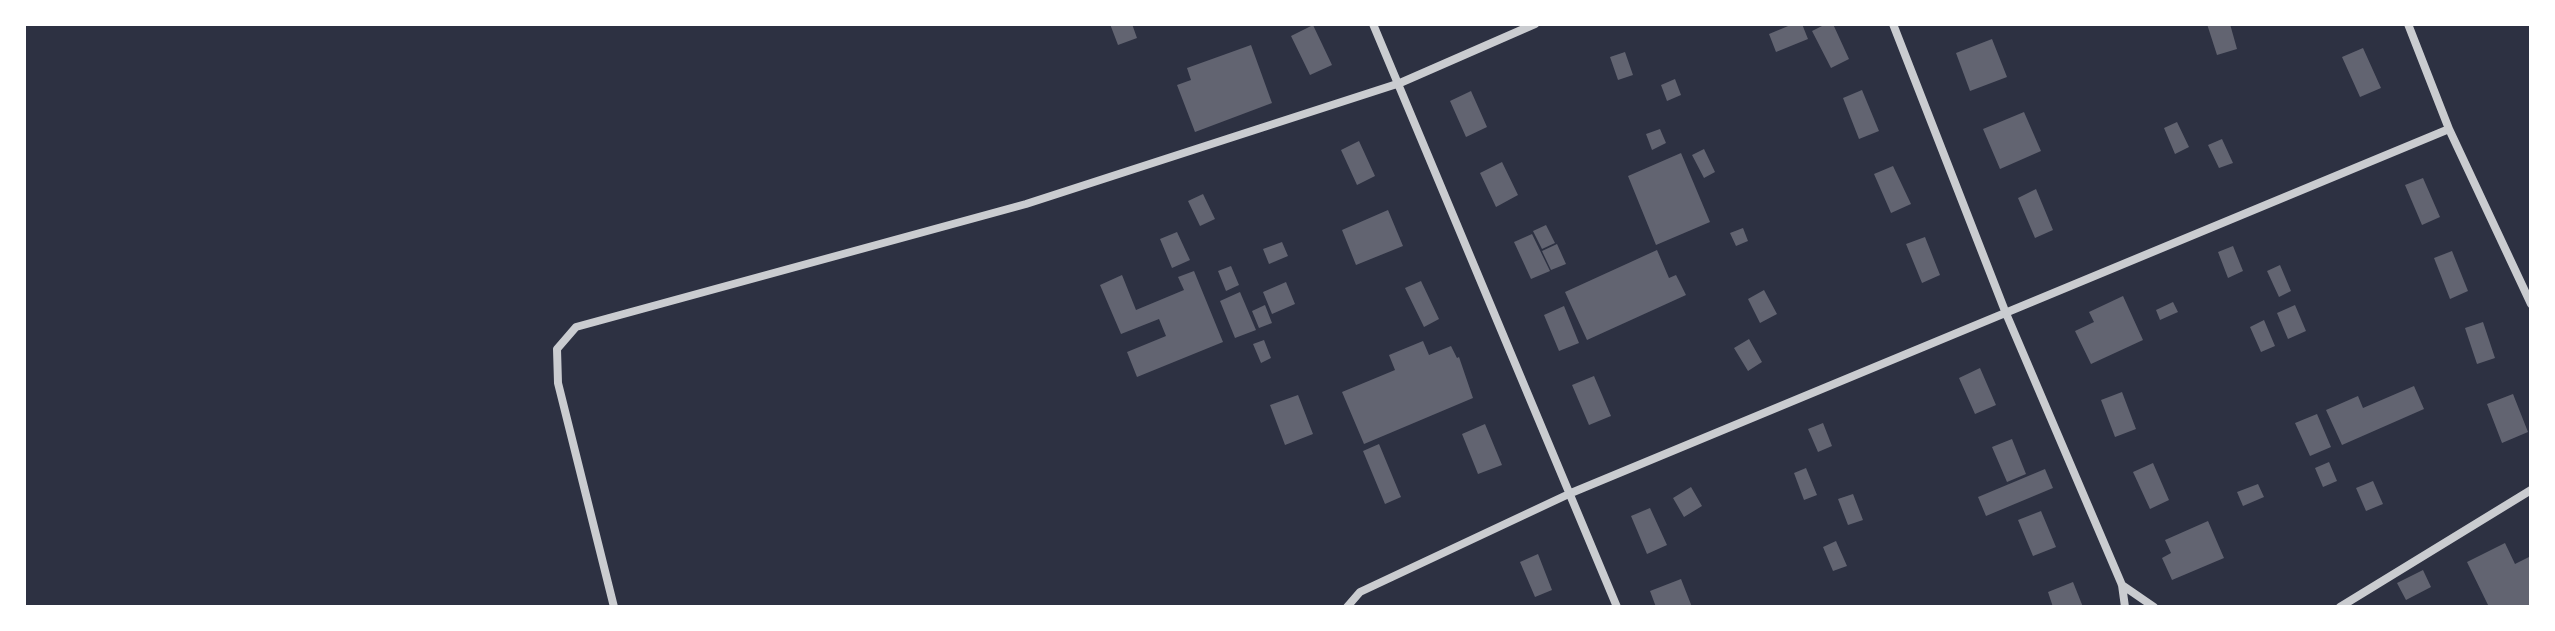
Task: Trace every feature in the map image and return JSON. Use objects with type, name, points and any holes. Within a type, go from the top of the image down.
[{"type":"street","points":[[1373,24],[1617,607]]},
{"type":"street","points":[[614,607],[558,383],[557,349],[576,327],[1026,204],[1400,83],[1535,24]]},
{"type":"street","points":[[1893,24],[2005,311],[2122,585],[2125,607]]},
{"type":"street","points":[[2408,24],[2449,129],[2531,304]]},
{"type":"street","points":[[1347,607],[1360,592],[1571,493],[2449,129]]},
{"type":"street","points":[[2340,607],[2531,490]]},
{"type":"street","points":[[2122,585],[2154,607]]},
{"type":"building","points":[[1110,24],[1132,24],[1137,38],[1118,45]]},
{"type":"building","points":[[1793,24],[1802,24],[1808,39],[1776,52],[1769,34]]},
{"type":"building","points":[[1833,24],[1849,59],[1831,68],[1812,31]]},
{"type":"building","points":[[2207,24],[2230,24],[2237,49],[2217,55]]},
{"type":"building","points":[[1313,25],[1332,65],[1310,75],[1291,36]]},
{"type":"building","points":[[1992,39],[2007,77],[1970,91],[1956,53]]},
{"type":"building","points":[[1251,45],[1272,103],[1195,132],[1177,85],[1191,80],[1187,68]]},
{"type":"building","points":[[2363,48],[2381,88],[2360,97],[2342,57]]},
{"type":"building","points":[[1625,52],[1633,75],[1618,80],[1610,57]]},
{"type":"building","points":[[1675,79],[1681,95],[1667,101],[1661,85]]},
{"type":"building","points":[[1862,90],[1879,131],[1859,139],[1843,98]]},
{"type":"building","points":[[1471,91],[1487,127],[1466,137],[1450,101]]},
{"type":"building","points":[[2024,112],[2041,151],[2000,169],[1983,129]]},
{"type":"building","points":[[2177,122],[2189,147],[2175,154],[2164,128]]},
{"type":"building","points":[[1660,129],[1666,143],[1652,150],[1646,134]]},
{"type":"building","points":[[2222,139],[2233,163],[2219,168],[2208,145]]},
{"type":"building","points":[[1359,141],[1375,176],[1357,185],[1341,150]]},
{"type":"building","points":[[1704,149],[1715,172],[1704,178],[1692,155]]},
{"type":"building","points":[[1681,153],[1710,222],[1656,245],[1628,176]]},
{"type":"building","points":[[1502,162],[1518,195],[1496,207],[1480,173]]},
{"type":"building","points":[[1893,166],[1911,204],[1891,213],[1874,174]]},
{"type":"building","points":[[2423,178],[2440,217],[2422,225],[2405,185]]},
{"type":"building","points":[[2036,189],[2053,230],[2035,238],[2018,198]]},
{"type":"building","points":[[1203,194],[1215,219],[1200,226],[1188,201]]},
{"type":"building","points":[[1388,210],[1403,246],[1356,265],[1342,230]]},
{"type":"building","points":[[1546,225],[1555,243],[1542,249],[1533,231]]},
{"type":"building","points":[[1743,228],[1748,241],[1736,246],[1730,233]]},
{"type":"building","points":[[1177,232],[1190,260],[1172,268],[1160,239]]},
{"type":"building","points":[[1532,234],[1550,271],[1531,279],[1514,242]]},
{"type":"building","points":[[1925,237],[1940,275],[1922,283],[1906,244]]},
{"type":"building","points":[[1282,242],[1288,256],[1269,264],[1263,249]]},
{"type":"building","points":[[1557,244],[1566,264],[1551,270],[1542,251]]},
{"type":"building","points":[[2233,246],[2243,271],[2228,278],[2218,252]]},
{"type":"building","points":[[1657,250],[1669,278],[1676,275],[1686,295],[1587,340],[1565,292]]},
{"type":"building","points":[[2452,251],[2468,291],[2450,299],[2434,258]]},
{"type":"building","points":[[2280,265],[2291,291],[2279,297],[2267,271]]},
{"type":"building","points":[[1231,266],[1239,285],[1226,291],[1218,271]]},
{"type":"building","points":[[1194,271],[1223,342],[1137,377],[1127,352],[1166,336],[1159,319],[1121,334],[1100,285],[1122,275],[1136,310],[1184,290],[1178,277]]},
{"type":"building","points":[[1421,281],[1439,319],[1424,327],[1405,288]]},
{"type":"building","points":[[1286,282],[1295,304],[1272,314],[1263,292]]},
{"type":"building","points":[[1764,290],[1777,314],[1760,323],[1748,299]]},
{"type":"building","points":[[1240,292],[1256,330],[1235,338],[1220,301]]},
{"type":"building","points":[[2123,296],[2143,340],[2091,364],[2075,331],[2094,322],[2089,312]]},
{"type":"building","points":[[2173,302],[2178,312],[2160,320],[2156,310]]},
{"type":"building","points":[[1265,305],[1272,323],[1259,328],[1252,311]]},
{"type":"building","points":[[2295,305],[2306,331],[2288,339],[2277,313]]},
{"type":"building","points":[[1564,306],[1579,343],[1559,351],[1544,315]]},
{"type":"building","points":[[2264,320],[2275,346],[2261,352],[2250,327]]},
{"type":"building","points":[[2483,322],[2495,358],[2477,364],[2465,328]]},
{"type":"building","points":[[1749,339],[1762,362],[1748,371],[1734,348]]},
{"type":"building","points":[[1264,340],[1271,358],[1261,363],[1253,344]]},
{"type":"building","points":[[1423,341],[1429,355],[1451,346],[1459,357],[1473,398],[1364,444],[1342,392],[1395,370],[1389,355]]},
{"type":"building","points":[[1980,368],[1996,405],[1975,414],[1959,378]]},
{"type":"building","points":[[1594,376],[1611,416],[1589,425],[1572,385]]},
{"type":"building","points":[[2414,386],[2424,409],[2342,445],[2326,410],[2358,396],[2363,408]]},
{"type":"building","points":[[2122,392],[2136,429],[2115,437],[2101,400]]},
{"type":"building","points":[[2513,394],[2528,432],[2502,443],[2487,404]]},
{"type":"building","points":[[1298,395],[1313,434],[1285,445],[1270,405]]},
{"type":"building","points":[[2317,414],[2331,447],[2310,456],[2295,423]]},
{"type":"building","points":[[1823,423],[1832,446],[1818,452],[1808,429]]},
{"type":"building","points":[[1485,424],[1502,465],[1478,474],[1462,434]]},
{"type":"building","points":[[2012,439],[2026,474],[2007,482],[1992,447]]},
{"type":"building","points":[[1379,444],[1401,497],[1385,504],[1363,451]]},
{"type":"building","points":[[2329,462],[2337,481],[2323,487],[2315,468]]},
{"type":"building","points":[[2153,463],[2169,500],[2150,509],[2133,472]]},
{"type":"building","points":[[1806,468],[1817,495],[1804,500],[1794,473]]},
{"type":"building","points":[[2045,469],[2053,488],[1986,516],[1978,497]]},
{"type":"building","points":[[2373,481],[2383,504],[2366,511],[2356,488]]},
{"type":"building","points":[[2258,484],[2264,497],[2243,506],[2237,492]]},
{"type":"building","points":[[1691,487],[1702,506],[1684,517],[1673,498]]},
{"type":"building","points":[[1853,494],[1863,520],[1848,525],[1838,499]]},
{"type":"building","points":[[1650,508],[1667,545],[1647,554],[1631,516]]},
{"type":"building","points":[[2041,511],[2056,547],[2033,556],[2018,520]]},
{"type":"building","points":[[2208,521],[2224,558],[2172,580],[2162,558],[2171,553],[2165,540]]},
{"type":"building","points":[[1836,541],[1847,566],[1833,571],[1823,547]]},
{"type":"building","points":[[2505,543],[2515,564],[2531,556],[2531,607],[2489,607],[2467,562]]},
{"type":"building","points":[[1538,554],[1552,590],[1535,597],[1520,562]]},
{"type":"building","points":[[2423,570],[2431,587],[2406,600],[2397,583]]},
{"type":"building","points":[[1681,579],[1692,607],[1656,607],[1650,591]]},
{"type":"building","points":[[2073,582],[2083,607],[2053,607],[2048,592]]}]
